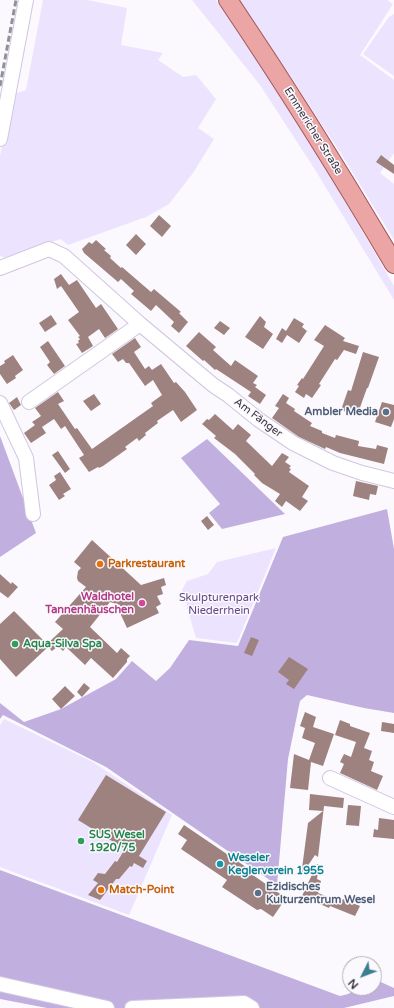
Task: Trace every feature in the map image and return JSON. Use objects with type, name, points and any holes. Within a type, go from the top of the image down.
[{"type":"main road","name":"Emmericher Straße","points":[[228,0],[331,158],[394,264]]},
{"type":"street","points":[[0,139],[26,0]]},
{"type":"street","name":"Am Fänger","points":[[0,268],[49,249],[64,256],[140,324],[213,385],[259,420],[293,443],[333,463],[362,473],[394,481]]},
{"type":"street","points":[[29,402],[140,324]]},
{"type":"street","points":[[0,403],[26,458],[33,514]]},
{"type":"street","points":[[330,778],[394,807]]},
{"type":"street","points":[[0,984],[107,1008]]},
{"type":"street","points":[[132,1008],[244,1003],[252,1008]]},
{"type":"green space","points":[[43,0],[87,0],[127,8],[121,45],[163,53],[158,60],[183,77],[196,75],[216,99],[198,128],[214,139],[193,173],[169,204],[146,217],[68,245],[60,239],[8,259],[0,256],[0,156],[11,95],[26,90]]},
{"type":"green space","points":[[192,0],[216,0],[269,78],[322,161],[394,286],[394,300],[314,168],[260,85]]},
{"type":"green space","points":[[240,0],[387,0],[393,4],[360,55],[394,80],[394,153],[380,173],[394,184],[394,240],[340,152]]},
{"type":"green space","points":[[394,14],[394,76],[363,54],[389,17]]},
{"type":"green space","name":"Skulpturenpark Niederrhein","points":[[276,548],[237,643],[196,638],[182,590],[187,581],[208,574],[217,562]]},
{"type":"green space","name":"SUS Wesel 1920/75","points":[[4,719],[93,762],[172,815],[129,915],[0,867],[0,725]]},
{"type":"shaded area","points":[[0,436],[36,533],[0,557]]},
{"type":"shaded area","points":[[207,439],[285,514],[222,529],[209,513],[220,504],[181,458]]},
{"type":"shaded area","points":[[387,509],[394,549],[394,713],[307,695],[300,701],[288,759],[277,885],[106,767],[3,715],[0,719],[0,703],[24,722],[61,709],[116,679],[132,661],[156,681],[170,668],[189,640],[238,646],[283,537]]},
{"type":"shaded area","points":[[0,870],[340,996],[382,996],[382,983],[394,988],[394,996],[344,1008],[47,1008],[0,999]]},
{"type":"building","points":[[381,155],[394,165],[394,174],[376,162]]},
{"type":"building","points":[[159,215],[171,226],[162,237],[150,226]]},
{"type":"building","points":[[136,234],[146,244],[136,255],[126,245]]},
{"type":"building","points":[[96,240],[106,249],[104,250],[111,256],[110,258],[121,268],[122,267],[151,292],[154,289],[181,312],[179,313],[188,322],[179,333],[171,326],[174,322],[156,305],[151,311],[131,294],[134,291],[121,279],[118,282],[84,253],[82,249],[89,242],[92,244]]},
{"type":"building","points":[[61,274],[69,285],[77,280],[96,308],[101,304],[118,329],[105,338],[99,329],[88,337],[93,346],[82,353],[76,344],[79,343],[78,341],[80,339],[78,337],[80,336],[68,320],[79,312],[61,286],[57,289],[54,279]]},
{"type":"building","points":[[51,315],[57,324],[45,332],[39,323]]},
{"type":"building","points":[[260,316],[266,322],[264,327],[273,334],[263,349],[245,337]]},
{"type":"building","points":[[294,318],[304,324],[302,327],[307,331],[299,343],[287,335],[282,343],[276,339],[282,328],[286,331]]},
{"type":"building","points":[[220,321],[230,328],[224,335],[214,328]]},
{"type":"building","points":[[325,325],[345,338],[343,341],[359,346],[356,354],[344,350],[337,360],[335,359],[312,398],[306,394],[304,398],[295,392],[299,386],[297,385],[302,378],[303,379],[324,346],[314,340]]},
{"type":"building","points":[[199,332],[216,347],[213,350],[231,366],[235,360],[258,376],[253,383],[257,385],[255,387],[266,395],[260,404],[248,396],[251,392],[216,369],[215,370],[186,346]]},
{"type":"building","points":[[135,338],[141,347],[134,352],[145,369],[149,366],[152,370],[161,364],[174,383],[176,382],[185,392],[197,410],[181,422],[173,410],[157,421],[158,423],[145,433],[146,435],[139,441],[137,438],[125,447],[127,449],[103,466],[89,472],[79,458],[84,455],[65,426],[61,429],[54,419],[42,427],[46,433],[31,443],[24,433],[35,425],[32,422],[41,416],[35,408],[58,392],[64,401],[58,404],[75,429],[77,428],[92,449],[153,406],[151,403],[162,395],[153,380],[145,386],[129,363],[126,363],[123,359],[118,362],[112,354]]},
{"type":"building","points":[[48,341],[65,366],[54,374],[47,365],[50,362],[40,347]]},
{"type":"building","points":[[363,352],[379,357],[357,416],[341,410],[348,390],[351,391]]},
{"type":"building","points":[[13,355],[23,370],[15,376],[16,378],[7,384],[0,374],[0,366],[5,363],[4,361]]},
{"type":"building","points":[[94,394],[101,404],[91,411],[83,401]]},
{"type":"building","points":[[283,394],[289,398],[286,403],[295,409],[294,411],[312,423],[310,426],[322,431],[322,433],[335,438],[336,435],[359,441],[358,446],[376,449],[377,445],[388,448],[384,464],[340,453],[326,447],[325,449],[299,437],[272,418],[279,408],[275,406]]},
{"type":"building","points":[[17,397],[21,405],[14,410],[9,403]]},
{"type":"building","name":"Ambler Media","points":[[382,402],[394,405],[394,419],[391,427],[375,422]]},
{"type":"building","points":[[215,414],[233,430],[238,424],[251,435],[246,441],[272,466],[282,453],[289,457],[285,462],[291,466],[289,468],[291,469],[289,472],[309,486],[302,497],[308,501],[300,511],[286,501],[282,507],[275,501],[280,494],[262,483],[235,454],[214,438],[216,436],[202,424]]},
{"type":"building","points":[[58,451],[70,469],[65,473],[52,455]]},
{"type":"building","points":[[60,472],[71,489],[63,494],[65,496],[59,500],[49,485],[56,480],[54,476]]},
{"type":"building","points":[[356,481],[378,486],[376,495],[370,494],[369,500],[353,496]]},
{"type":"building","points":[[207,516],[214,525],[208,530],[201,521]]},
{"type":"building","points":[[92,540],[141,585],[164,578],[166,585],[161,587],[163,594],[157,596],[161,604],[156,607],[159,613],[127,628],[121,615],[120,605],[110,602],[90,627],[117,653],[121,648],[130,656],[127,659],[127,662],[113,678],[91,658],[85,665],[66,647],[63,651],[58,646],[52,651],[48,647],[16,677],[0,659],[0,624],[14,611],[47,644],[63,629],[55,622],[86,587],[78,581],[78,571],[81,568],[74,562]]},
{"type":"building","points":[[0,574],[11,584],[12,582],[18,587],[8,598],[0,592]]},
{"type":"building","points":[[251,637],[259,640],[252,656],[244,653]]},
{"type":"building","points":[[289,657],[308,669],[294,689],[286,684],[289,680],[278,672]]},
{"type":"building","points":[[84,683],[90,688],[82,697],[77,692]]},
{"type":"building","points":[[65,686],[75,696],[61,709],[52,699]]},
{"type":"building","points":[[305,712],[316,717],[313,727],[334,734],[323,766],[311,762],[308,790],[290,788],[294,754],[309,760],[315,743],[302,738],[305,728],[300,726]]},
{"type":"building","points":[[340,720],[350,724],[350,726],[370,733],[364,748],[372,751],[369,760],[374,762],[371,771],[383,776],[377,790],[340,773],[344,764],[340,762],[344,754],[351,757],[356,742],[335,735]]},
{"type":"building","points":[[382,722],[394,724],[394,733],[381,731]]},
{"type":"building","points":[[106,775],[166,812],[139,856],[147,861],[143,868],[134,863],[132,867],[130,866],[119,879],[116,879],[100,900],[88,895],[98,883],[93,880],[98,873],[105,874],[115,861],[117,862],[125,849],[78,820]]},
{"type":"building","points":[[310,794],[344,798],[343,808],[324,806],[318,857],[315,855],[301,876],[308,823],[323,811],[309,810]]},
{"type":"building","points":[[348,805],[361,806],[359,826],[346,825]]},
{"type":"building","points":[[379,818],[394,820],[394,839],[373,837],[374,829],[378,830]]},
{"type":"building","points":[[184,825],[249,869],[247,871],[286,898],[273,917],[261,909],[257,910],[222,887],[227,880],[181,849],[187,840],[178,834]]},
{"type":"building","points":[[317,864],[319,865],[317,879],[321,881],[318,893],[341,902],[343,899],[360,906],[355,916],[330,906],[329,908],[302,896]]},
{"type":"railway","points":[[0,86],[16,0]]},
{"type":"place","name":"Ambler Media","points":[[386,412]]},
{"type":"place","name":"Parkrestaurant","points":[[100,564]]},
{"type":"place","name":"Waldhotel Tannenhäuschen","points":[[142,603]]},
{"type":"place","name":"Aqua-Silva Spa","points":[[15,644]]},
{"type":"place","name":"SUS Wesel 1920/75","points":[[81,841]]},
{"type":"place","name":"Weseler Keglerverein 1955","points":[[220,864]]},
{"type":"place","name":"Match-Point","points":[[101,890]]},
{"type":"place","name":"Ezidisches Kulturzentrum Wesel","points":[[258,893]]}]
